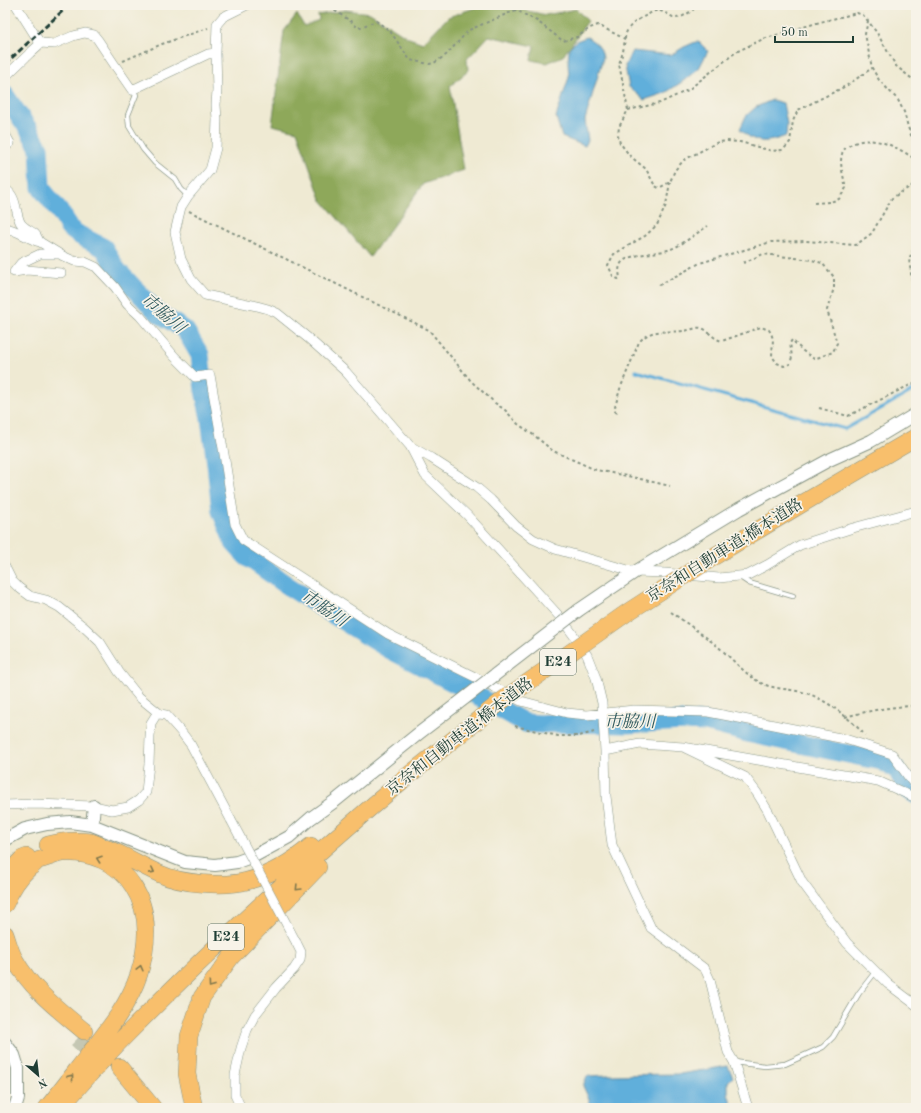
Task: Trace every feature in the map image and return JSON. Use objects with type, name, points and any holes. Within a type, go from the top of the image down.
[{"type":"highway","name":"京奈和自動車道;橋本道路","points":[[60,1108],[128,1033],[256,908],[381,798],[504,700],[628,612],[718,554],[916,437]]},
{"type":"highway","points":[[194,1108],[187,1074],[189,1036],[202,997],[231,957],[349,835],[381,798]]},
{"type":"highway","points":[[5,877],[22,859],[35,851],[50,845],[72,841],[92,842],[121,854],[162,875],[191,883],[219,884],[247,881],[272,871],[298,857],[325,835],[347,827]]},
{"type":"highway","points":[[5,904],[10,892],[21,876],[37,861],[62,853],[82,854],[102,860],[123,873],[140,898],[146,922],[145,948],[133,990],[106,1032],[47,1108]]},
{"type":"highway","points":[[5,934],[14,959],[29,981],[80,1035],[33,999],[13,977],[5,965]]},
{"type":"highway","points":[[141,1108],[115,1070],[153,1108]]},
{"type":"street","points":[[16,5],[41,43],[54,44],[73,36],[85,34],[94,35],[132,90],[208,54],[216,53]]},
{"type":"street","points":[[247,5],[223,17],[217,24],[216,148],[210,170],[188,196],[181,207],[174,232],[180,259],[192,279],[205,295],[257,306],[277,313],[346,372],[410,446],[424,475],[467,515],[560,617],[587,655],[596,678],[602,703],[606,796],[612,845],[651,928],[705,969],[710,980],[728,1052],[734,1062],[748,1108]]},
{"type":"street","points":[[5,77],[41,43]]},
{"type":"street","points":[[5,134],[10,142],[5,147]]},
{"type":"street","points":[[5,188],[12,194],[21,224],[36,235],[40,242]]},
{"type":"street","points":[[5,228],[18,232],[31,240],[40,242],[59,254],[74,261],[85,262],[96,267],[115,287],[127,304],[140,316],[174,356],[195,377],[210,375],[235,524],[244,540],[388,634],[480,679],[520,701],[567,713],[587,714],[634,710],[708,712],[845,739],[892,754],[916,787]]},
{"type":"street","points":[[59,254],[40,254],[21,263],[14,272],[27,270],[61,273]]},
{"type":"street","points":[[5,840],[25,829],[47,824],[70,822],[92,825],[185,862],[215,865],[237,862],[256,855],[289,837],[418,734],[579,610],[635,572],[750,503],[829,460],[871,441],[916,414]]},
{"type":"street","points":[[410,446],[476,488],[491,500],[516,526],[533,539],[555,549],[635,572],[719,578],[748,576],[800,545],[853,528],[916,511]]},
{"type":"street","points":[[5,567],[12,581],[18,587],[30,596],[46,600],[59,607],[84,627],[100,642],[119,672],[140,697],[160,714],[166,715],[171,719],[191,745],[296,942],[300,952],[300,960],[255,1015],[247,1030],[241,1048],[235,1075],[235,1095],[241,1108]]},
{"type":"street","points":[[5,805],[35,804],[94,806],[112,810],[128,808],[139,800],[146,792],[149,771],[151,723],[156,715],[160,714]]},
{"type":"street","points":[[605,751],[640,744],[683,747],[878,781],[916,798]]},
{"type":"street","points":[[683,747],[745,777],[768,811],[802,882],[847,943],[888,984],[916,1005]]},
{"type":"street","points":[[92,825],[94,806]]},
{"type":"street","points":[[5,1043],[14,1054],[18,1068],[18,1098],[14,1108]]},
{"type":"lane","points":[[132,90],[136,95],[128,115],[129,126],[143,149],[155,163],[175,179],[181,189],[188,196]]},
{"type":"lane","points":[[740,576],[749,583],[793,596]]},
{"type":"lane","points":[[734,1062],[765,1066],[785,1064],[823,1047],[833,1037],[859,993],[876,972]]},
{"type":"path","points":[[333,5],[335,11],[352,22],[358,28],[376,21],[390,31],[410,60],[429,64],[434,63],[446,55],[469,30],[516,10]]},
{"type":"path","points":[[498,5],[516,10],[537,21],[563,41],[577,37],[590,28],[598,25],[625,39]]},
{"type":"path","points":[[670,182],[659,188],[655,186],[646,169],[630,156],[620,143],[618,136],[619,127],[628,110],[619,64],[623,52],[625,34],[630,26],[636,21],[656,10],[674,18],[681,17],[693,10],[695,5]]},
{"type":"path","points":[[628,110],[660,103],[688,90],[736,52],[763,39],[857,13],[863,15],[877,33],[896,66],[916,82]]},
{"type":"path","points":[[868,21],[865,34],[872,68],[879,80],[898,100],[904,112],[910,133],[916,146]]},
{"type":"path","points":[[114,64],[162,44],[210,27]]},
{"type":"path","points":[[708,226],[670,250],[631,257],[622,262],[618,270],[620,278],[618,279],[614,276],[608,265],[609,260],[614,254],[645,236],[657,225],[666,205],[670,182],[675,170],[684,160],[718,142],[740,142],[772,151],[783,150],[790,142],[798,110],[846,86],[872,68]]},
{"type":"path","points":[[814,203],[830,202],[839,199],[846,188],[841,160],[842,153],[844,149],[856,142],[883,142],[902,150],[916,160]]},
{"type":"path","points":[[659,285],[700,263],[771,242],[806,241],[856,245],[872,233],[892,198],[916,183]]},
{"type":"path","points":[[181,207],[429,330],[471,381],[505,410],[518,424],[553,451],[596,470],[670,486]]},
{"type":"path","points":[[916,244],[910,259],[916,301]]},
{"type":"path","points":[[617,413],[615,407],[620,389],[639,342],[644,336],[655,332],[689,330],[695,327],[703,329],[717,340],[722,341],[761,327],[769,330],[771,333],[773,339],[772,356],[777,363],[784,366],[790,364],[792,357],[790,343],[792,340],[814,359],[834,352],[837,343],[828,310],[834,288],[834,278],[822,263],[812,260],[763,254],[741,264]]},
{"type":"path","points":[[819,408],[848,416],[916,382]]},
{"type":"path","points":[[671,612],[716,645],[746,672],[762,683],[816,696],[845,717],[880,750]]},
{"type":"path","points":[[845,717],[862,712],[905,706],[916,706]]},
{"type":"path","points":[[516,726],[558,736],[579,736],[601,730]]},
{"type":"green space","points":[[483,5],[501,5],[546,15],[576,9],[588,21],[563,56],[547,63],[531,60],[534,46],[489,36],[467,59],[468,71],[450,86],[464,170],[423,184],[370,257],[321,199],[297,131],[272,125],[284,31],[297,14],[304,26],[319,20],[318,15],[345,10],[370,13],[409,38],[423,43],[448,17]]},
{"type":"water","points":[[587,37],[598,46],[603,58],[585,120],[588,140],[585,146],[562,137],[556,117],[569,77],[569,48],[576,41]]},
{"type":"water","points":[[698,41],[708,51],[699,68],[682,82],[665,93],[644,100],[629,87],[625,66],[632,51],[671,55]]},
{"type":"water","points":[[772,100],[783,103],[787,124],[786,136],[767,141],[751,138],[740,129],[746,116],[756,107]]},
{"type":"water","points":[[728,1066],[733,1077],[728,1082],[728,1094],[733,1108],[590,1108],[589,1099],[583,1086],[587,1076],[680,1074]]},
{"type":"waterway","name":"市脇川","points":[[5,95],[29,130],[39,148],[41,188],[63,216],[69,228],[104,248],[117,270],[158,313],[185,330],[200,355],[204,390],[210,418],[221,511],[234,543],[246,556],[288,586],[389,649],[464,688],[525,723],[626,724],[684,721],[706,722],[752,734],[882,761],[897,770],[908,790],[916,795]]},
{"type":"waterway","points":[[636,371],[845,429],[916,389]]},
{"type":"tunnel","points":[[77,1039],[112,1073]]},
{"type":"railway","points":[[5,64],[69,5]]}]
